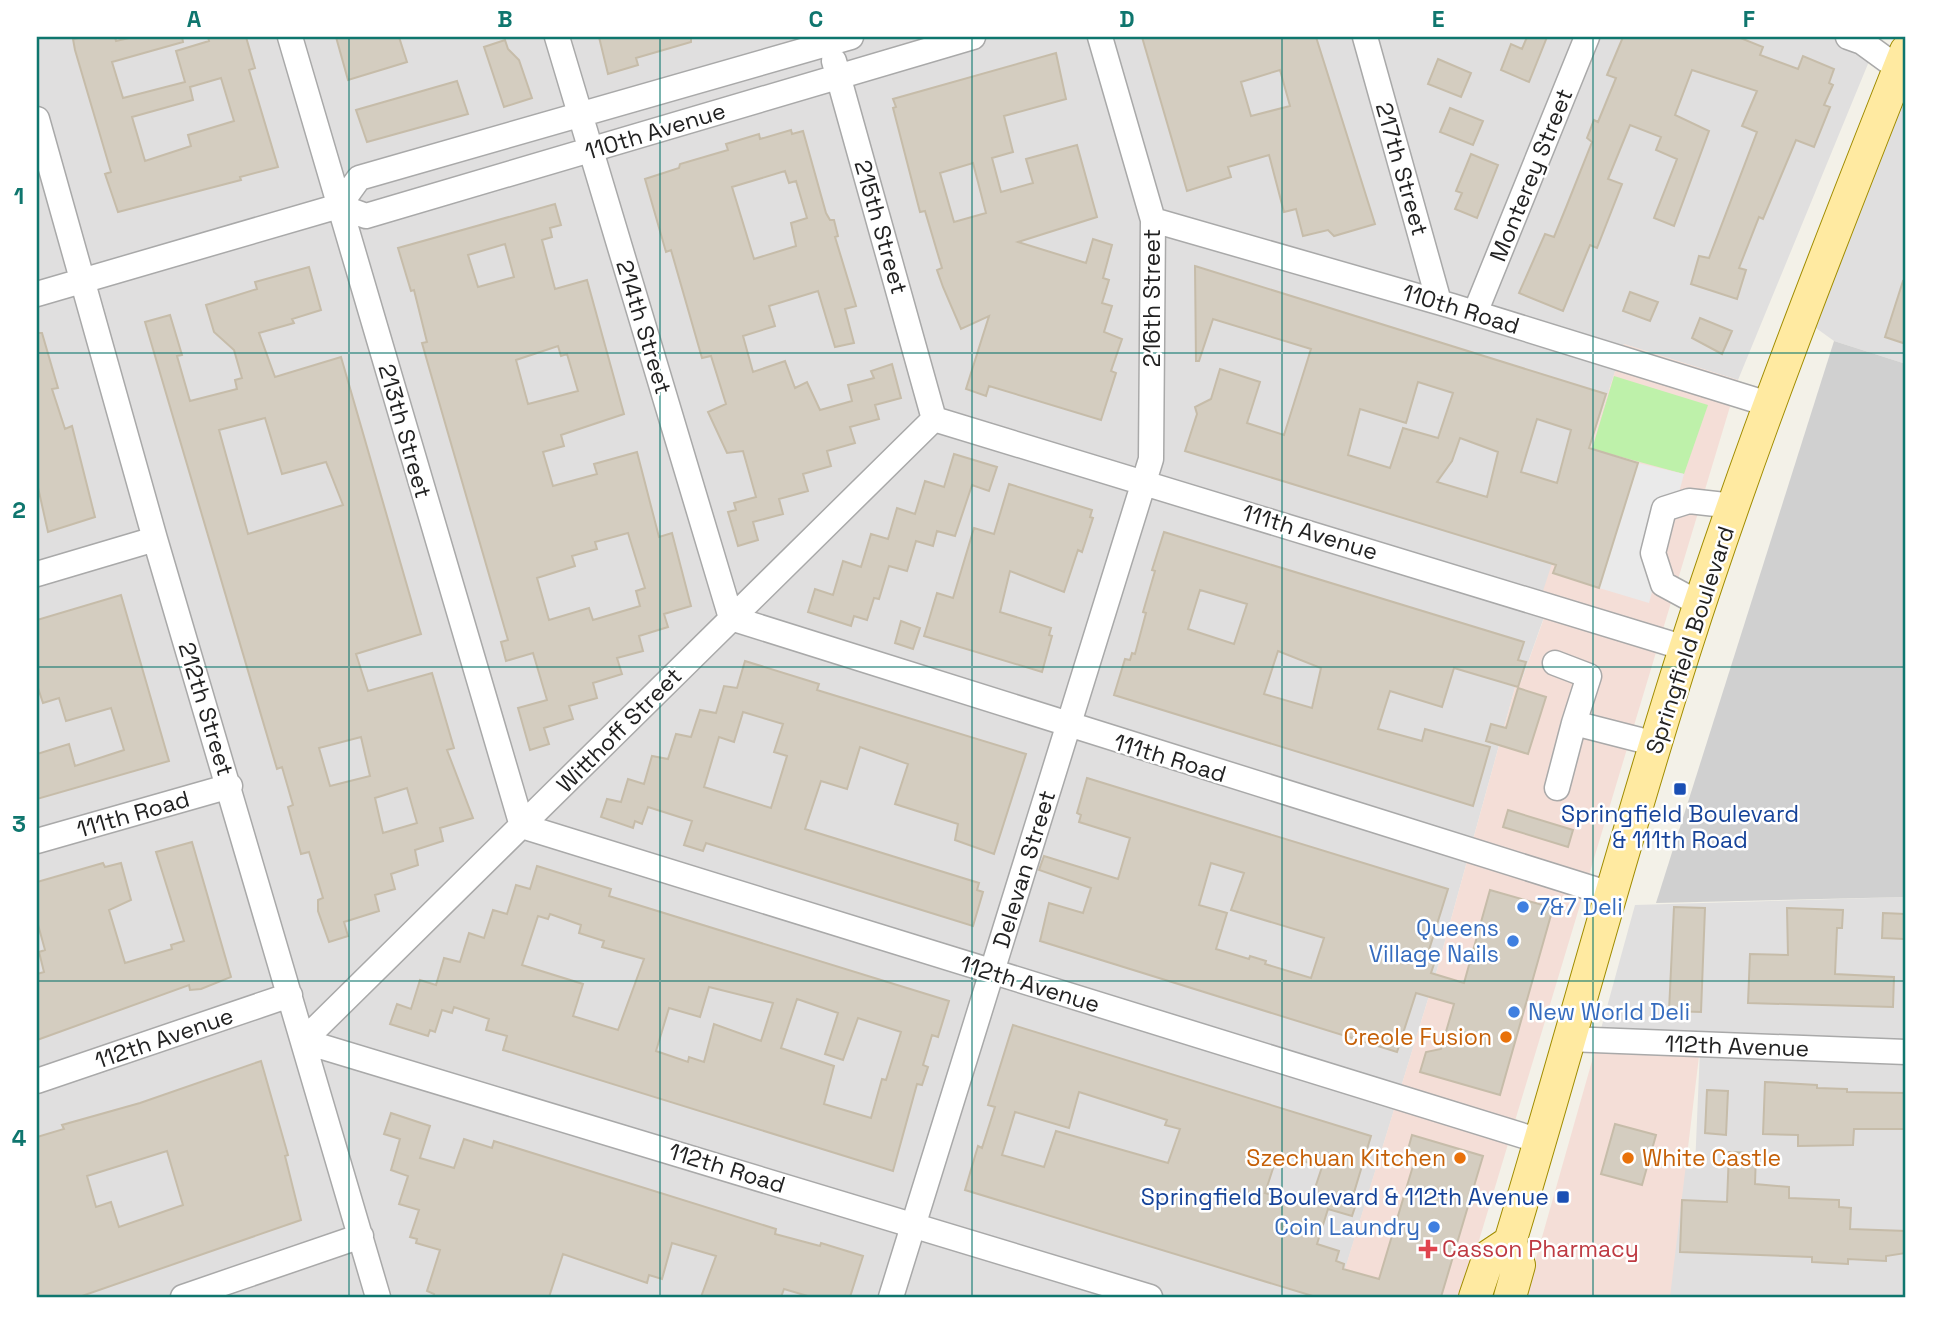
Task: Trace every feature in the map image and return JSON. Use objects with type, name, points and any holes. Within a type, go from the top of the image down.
[{"type":"main road","name":"Springfield Boulevard","points":[[1510,1297],[1519,1265],[1510,1242],[1610,894],[1685,648],[1768,404],[1904,65]]},
{"type":"main road","points":[[1475,1297],[1489,1256],[1510,1242]]},
{"type":"street","name":"213th Street","points":[[290,37],[522,826]]},
{"type":"street","name":"214th Street","points":[[557,37],[731,618]]},
{"type":"street","name":"110th Avenue","points":[[835,39],[359,178],[339,206],[366,216],[973,37]]},
{"type":"street","name":"216th Street","points":[[1100,37],[1153,220],[1151,459],[1145,481]]},
{"type":"street","name":"217th Street","points":[[1365,37],[1439,302]]},
{"type":"street","name":"Monterey Street","points":[[1475,313],[1587,37]]},
{"type":"street","points":[[1849,37],[1904,65]]},
{"type":"street","name":"215th Street","points":[[835,39],[839,76],[934,419]]},
{"type":"street","name":"212th Street","points":[[37,119],[155,539],[378,1297]]},
{"type":"street","points":[[37,294],[339,206]]},
{"type":"street","name":"110th Road","points":[[1153,220],[1439,302],[1768,404]]},
{"type":"street","name":"111th Avenue","points":[[934,419],[1145,481],[1685,648]]},
{"type":"street","name":"Witthoff Street","points":[[303,1041],[934,419]]},
{"type":"street","name":"Delevan Street","points":[[891,1297],[1145,481]]},
{"type":"street","points":[[1700,604],[1663,584],[1653,553],[1664,509],[1689,501],[1734,506]]},
{"type":"street","points":[[37,574],[155,539]]},
{"type":"street","name":"111th Road","points":[[731,618],[1610,894]]},
{"type":"street","points":[[1555,663],[1589,676],[1557,788]]},
{"type":"street","points":[[1574,723],[1656,744]]},
{"type":"street","name":"111th Road","points":[[37,841],[229,786]]},
{"type":"street","name":"112th Avenue","points":[[522,826],[1539,1141]]},
{"type":"street","name":"112th Avenue","points":[[37,1081],[290,995]]},
{"type":"street","name":"112th Avenue","points":[[1568,1039],[1906,1052]]},
{"type":"street","name":"112th Road","points":[[303,1041],[1150,1297]]},
{"type":"street","points":[[183,1297],[361,1236]]},
{"type":"shaded area","points":[[37,37],[1879,37],[1738,380],[1624,344],[1541,600],[1549,603],[1521,682],[1516,684],[1437,970],[1340,1286],[1334,1285],[1330,1297],[37,1297]]},
{"type":"shaded area","points":[[1906,87],[1906,364],[1834,341],[1816,328]]},
{"type":"shaded area","points":[[1834,341],[1906,364],[1906,897],[1656,903]]},
{"type":"shaded area","points":[[1624,344],[1738,380],[1462,1297],[1330,1297],[1334,1284],[1340,1285],[1437,970],[1516,684],[1521,682],[1549,604],[1540,600]]},
{"type":"shaded area","points":[[1638,463],[1684,474],[1649,603],[1599,588]]},
{"type":"shaded area","points":[[1906,897],[1906,1297],[1669,1297],[1675,1169],[1695,1167],[1700,1049],[1596,1047],[1635,905]]},
{"type":"shaded area","points":[[1596,1047],[1700,1048],[1670,1297],[1525,1297]]},
{"type":"green space","points":[[1614,376],[1708,405],[1684,474],[1592,449]]},
{"type":"building","points":[[115,37],[116,41],[133,37],[182,37],[183,42],[112,62],[123,98],[185,82],[176,51],[209,41],[208,37],[246,37],[255,68],[249,70],[278,167],[240,177],[241,180],[118,212],[105,174],[111,172],[73,39]],"holes":[[[221,78],[234,121],[188,135],[191,146],[145,161],[132,117],[193,100],[190,87]]]},
{"type":"building","points":[[336,37],[399,37],[407,62],[348,80]]},
{"type":"building","points":[[599,37],[691,37],[691,42],[636,58],[638,65],[608,74]]},
{"type":"building","points":[[1142,37],[1316,37],[1375,224],[1334,236],[1328,230],[1303,236],[1296,209],[1284,212],[1269,155],[1228,167],[1231,177],[1187,191]],"holes":[[[1280,70],[1290,106],[1251,116],[1241,82]]]},
{"type":"building","points":[[1527,37],[1547,37],[1529,82],[1501,70],[1511,44],[1522,49]]},
{"type":"building","points":[[1623,37],[1738,37],[1763,47],[1760,55],[1798,69],[1803,56],[1834,69],[1829,83],[1833,85],[1824,105],[1830,107],[1814,147],[1796,140],[1763,219],[1759,217],[1739,268],[1746,270],[1737,299],[1691,284],[1699,256],[1709,258],[1757,132],[1742,126],[1757,91],[1692,70],[1675,115],[1709,131],[1674,226],[1654,218],[1677,159],[1656,150],[1661,137],[1630,125],[1608,179],[1622,184],[1597,248],[1590,245],[1563,311],[1519,293],[1545,234],[1554,237],[1567,205],[1592,142],[1587,138],[1594,120],[1598,122],[1616,78],[1607,75]]},
{"type":"building","points":[[505,40],[508,49],[519,60],[532,98],[504,107],[484,47]]},
{"type":"building","points":[[1056,53],[1066,99],[1004,116],[1013,152],[992,158],[1001,192],[1033,183],[1026,159],[1077,145],[1097,217],[1018,242],[1086,263],[1093,239],[1112,245],[1103,278],[1109,280],[1102,303],[1112,306],[1104,332],[1122,339],[1111,371],[1116,373],[1101,420],[989,386],[986,396],[966,389],[989,316],[961,329],[937,270],[942,268],[925,211],[920,212],[893,99]],"holes":[[[973,163],[986,213],[954,222],[940,173]]]},
{"type":"building","points":[[1438,59],[1471,73],[1461,97],[1428,84]]},
{"type":"building","points":[[457,81],[468,114],[367,142],[356,110]]},
{"type":"building","points":[[1450,108],[1483,121],[1473,145],[1440,132]]},
{"type":"building","points":[[791,130],[792,134],[803,131],[826,213],[830,220],[834,220],[838,236],[835,237],[856,306],[845,309],[854,343],[835,347],[818,291],[769,306],[775,326],[743,336],[753,372],[785,361],[795,388],[807,382],[820,410],[852,401],[848,385],[874,378],[871,371],[892,364],[901,398],[875,405],[879,419],[850,427],[855,443],[827,451],[831,466],[803,474],[808,491],[779,499],[783,514],[753,522],[758,540],[738,546],[728,512],[736,510],[734,503],[756,497],[743,451],[727,453],[708,412],[726,404],[711,356],[702,358],[671,250],[666,252],[645,179],[679,168],[680,164],[728,150],[726,144],[759,134],[760,139]],"holes":[[[785,171],[789,183],[796,181],[807,218],[791,223],[796,246],[754,259],[732,187]]]},
{"type":"building","points":[[1471,154],[1498,165],[1477,218],[1455,209],[1462,193],[1456,191]]},
{"type":"building","points":[[555,204],[561,225],[550,228],[552,237],[542,240],[555,289],[587,280],[624,414],[561,435],[564,446],[543,452],[553,486],[597,474],[594,464],[637,452],[659,537],[672,533],[691,606],[664,614],[668,627],[639,636],[643,651],[617,658],[622,674],[593,683],[597,698],[569,706],[573,719],[544,728],[549,744],[530,750],[518,708],[547,700],[533,653],[506,661],[501,642],[508,640],[422,343],[427,342],[414,290],[411,291],[398,248]],"holes":[[[505,244],[514,277],[478,287],[468,255]],[[558,346],[561,356],[567,354],[578,391],[528,404],[516,360]],[[628,533],[645,588],[636,591],[640,606],[593,620],[589,608],[549,620],[537,578],[575,566],[572,556],[597,549],[595,542]]]},
{"type":"building","points":[[1195,266],[1606,394],[1589,448],[1638,463],[1599,588],[1553,573],[1556,565],[1185,451],[1197,414],[1195,407],[1211,399],[1220,369],[1260,382],[1247,423],[1284,435],[1311,349],[1213,319],[1199,361],[1196,361]],"holes":[[[1418,382],[1453,393],[1438,438],[1403,428],[1390,468],[1348,455],[1360,409],[1406,423]],[[1537,419],[1571,430],[1557,483],[1521,472]],[[1460,438],[1498,452],[1487,497],[1437,482],[1452,461]]]},
{"type":"building","points":[[309,267],[321,310],[292,319],[294,323],[259,333],[275,377],[341,357],[421,634],[356,654],[368,691],[432,673],[454,748],[447,750],[473,818],[440,828],[443,841],[415,850],[418,865],[391,874],[395,889],[375,895],[379,911],[344,922],[348,936],[329,942],[318,911],[318,900],[323,898],[309,852],[301,854],[288,807],[293,805],[282,767],[277,769],[145,322],[170,315],[182,355],[177,356],[190,401],[237,389],[235,380],[242,378],[234,350],[214,332],[206,305],[257,289],[255,282]],"holes":[[[265,418],[282,474],[326,462],[343,505],[248,534],[219,430]],[[361,737],[370,776],[330,786],[319,748]],[[407,788],[417,823],[383,833],[375,798]]]},
{"type":"building","points":[[1903,281],[1906,282],[1906,344],[1885,337]]},
{"type":"building","points":[[1630,292],[1658,302],[1650,321],[1623,311]]},
{"type":"building","points":[[1700,318],[1732,331],[1722,354],[1692,338]]},
{"type":"building","points":[[37,333],[42,333],[58,388],[52,389],[65,429],[72,426],[95,517],[48,532],[37,483]]},
{"type":"building","points":[[954,454],[997,467],[989,491],[972,485],[955,536],[937,531],[933,546],[916,541],[907,571],[889,566],[879,599],[874,598],[867,620],[854,616],[851,626],[808,612],[815,589],[833,595],[843,561],[861,567],[871,534],[888,539],[897,508],[915,514],[925,481],[944,487]]},
{"type":"building","points":[[1009,484],[1092,510],[1090,517],[1093,518],[1082,552],[1078,550],[1064,592],[1010,571],[1000,612],[1051,628],[1049,635],[1052,636],[1042,672],[924,636],[937,593],[953,598],[974,528],[994,534]]},
{"type":"building","points":[[1164,532],[1524,642],[1518,660],[1526,662],[1518,687],[1454,668],[1442,707],[1390,691],[1378,729],[1422,741],[1425,729],[1490,747],[1473,806],[1114,695],[1125,659],[1130,660],[1132,653],[1135,654],[1155,571],[1152,570]],"holes":[[[1200,590],[1247,604],[1234,644],[1188,629]],[[1278,651],[1321,668],[1312,708],[1264,694]]]},
{"type":"building","points":[[121,595],[169,761],[37,799],[37,754],[69,744],[75,766],[124,750],[111,708],[66,721],[59,698],[43,703],[37,685],[37,620]]},
{"type":"building","points":[[901,621],[920,628],[913,649],[895,643]]},
{"type":"building","points":[[745,661],[819,684],[817,690],[1026,754],[994,854],[955,840],[958,824],[895,804],[908,764],[860,747],[847,789],[821,781],[805,829],[979,883],[977,890],[983,892],[973,926],[706,843],[703,851],[684,845],[692,821],[648,807],[642,824],[635,821],[633,828],[601,817],[607,799],[621,802],[628,779],[644,784],[652,756],[668,759],[676,734],[691,737],[700,710],[716,713],[724,686],[737,688]],"holes":[[[743,712],[783,724],[774,752],[787,756],[771,808],[704,787],[719,737],[734,742]]]},
{"type":"building","points":[[1518,688],[1546,697],[1528,754],[1486,741],[1491,724],[1506,728]]},
{"type":"building","points":[[1087,778],[1448,889],[1429,950],[1438,952],[1431,973],[1464,983],[1490,890],[1553,908],[1500,1095],[1420,1072],[1426,1052],[1441,1049],[1454,1004],[1416,993],[1397,1052],[1040,941],[1049,903],[1083,913],[1091,888],[1039,870],[1044,856],[1118,879],[1130,838],[1079,822],[1081,815],[1077,813]],"holes":[[[1211,863],[1244,873],[1231,910],[1324,938],[1311,978],[1265,964],[1266,961],[1250,956],[1249,959],[1216,949],[1227,913],[1199,905]]]},
{"type":"building","points":[[1508,810],[1573,830],[1568,847],[1503,827]]},
{"type":"building","points":[[192,842],[231,977],[201,989],[190,990],[189,985],[37,1040],[37,974],[44,972],[39,952],[45,950],[37,921],[37,882],[103,863],[105,867],[121,863],[131,900],[109,910],[125,963],[172,949],[171,945],[184,941],[156,852]]},
{"type":"building","points":[[537,866],[611,889],[609,896],[949,1001],[938,1037],[932,1035],[923,1065],[928,1067],[922,1085],[917,1084],[893,1171],[503,1050],[507,1036],[486,1030],[489,1019],[454,1007],[452,1013],[442,1010],[435,1032],[430,1030],[428,1036],[390,1024],[397,1004],[411,1009],[420,980],[436,985],[444,958],[460,962],[469,933],[484,938],[493,910],[507,914],[516,885],[530,889]],"holes":[[[550,914],[581,925],[579,933],[604,941],[602,947],[644,959],[618,1030],[573,1016],[583,984],[522,965],[538,916],[548,919]],[[709,987],[773,1003],[761,1041],[714,1024],[704,1062],[689,1057],[688,1062],[656,1051],[669,1008],[700,1017]],[[797,999],[838,1013],[825,1054],[843,1060],[858,1018],[901,1032],[886,1080],[882,1079],[871,1118],[824,1104],[834,1066],[781,1048]]]},
{"type":"building","points":[[1674,907],[1705,908],[1701,1012],[1669,1011]]},
{"type":"building","points":[[1787,908],[1843,910],[1842,928],[1837,928],[1835,974],[1894,977],[1893,1007],[1748,1003],[1750,954],[1788,955]]},
{"type":"building","points":[[1883,913],[1905,914],[1904,939],[1882,938]]},
{"type":"building","points":[[1013,1025],[1371,1136],[1353,1196],[1358,1198],[1352,1216],[1328,1209],[1317,1244],[1339,1251],[1336,1261],[1344,1264],[1343,1269],[1379,1279],[1416,1156],[1407,1153],[1412,1135],[1483,1156],[1441,1297],[1316,1297],[965,1190],[978,1146],[982,1148],[995,1107],[988,1105]],"holes":[[[1079,1092],[1167,1120],[1165,1125],[1180,1129],[1168,1163],[1056,1131],[1044,1167],[1002,1155],[1015,1112],[1069,1128]],[[1278,1153],[1322,1167],[1309,1206],[1265,1193]]]},
{"type":"building","points":[[261,1061],[288,1155],[285,1156],[301,1220],[79,1297],[37,1297],[37,1137],[64,1129],[62,1125],[140,1103]],"holes":[[[167,1151],[183,1205],[119,1227],[111,1202],[96,1207],[87,1176]]]},
{"type":"building","points":[[1765,1082],[1817,1085],[1817,1088],[1847,1089],[1847,1092],[1906,1093],[1906,1129],[1854,1129],[1853,1145],[1798,1146],[1798,1135],[1763,1134]]},
{"type":"building","points":[[1707,1090],[1728,1091],[1726,1135],[1705,1133]]},
{"type":"building","points":[[391,1113],[430,1126],[420,1158],[454,1168],[464,1139],[492,1148],[494,1141],[776,1229],[775,1234],[820,1246],[821,1243],[863,1256],[850,1297],[811,1297],[784,1289],[781,1297],[701,1297],[716,1256],[672,1243],[662,1279],[649,1275],[647,1283],[563,1254],[549,1297],[433,1297],[434,1294],[427,1291],[440,1250],[416,1243],[417,1239],[410,1237],[419,1210],[399,1204],[408,1176],[391,1170],[400,1139],[384,1134]]},
{"type":"building","name":"White Castle","points":[[1615,1124],[1656,1135],[1642,1185],[1601,1174]]},
{"type":"building","points":[[1729,1152],[1756,1153],[1755,1184],[1789,1187],[1789,1198],[1839,1200],[1839,1207],[1851,1208],[1850,1229],[1906,1231],[1906,1253],[1886,1256],[1886,1261],[1848,1259],[1848,1264],[1812,1262],[1812,1257],[1680,1252],[1682,1200],[1727,1202]]},
{"type":"place","name":"Springfield Boulevard & 111th Road","points":[[1680,789]]},
{"type":"place","name":"7&7 Deli","points":[[1523,907]]},
{"type":"place","name":"Queens Village Nails","points":[[1513,941]]},
{"type":"place","name":"New World Deli","points":[[1514,1012]]},
{"type":"place","name":"Creole Fusion","points":[[1506,1037]]},
{"type":"place","name":"Szechuan Kitchen","points":[[1460,1158]]},
{"type":"place","name":"White Castle","points":[[1628,1158]]},
{"type":"place","name":"Springfield Boulevard & 112th Avenue","points":[[1563,1197]]},
{"type":"place","name":"Coin Laundry","points":[[1434,1227]]},
{"type":"place","name":"Casson Pharmacy","points":[[1428,1249]]}]
